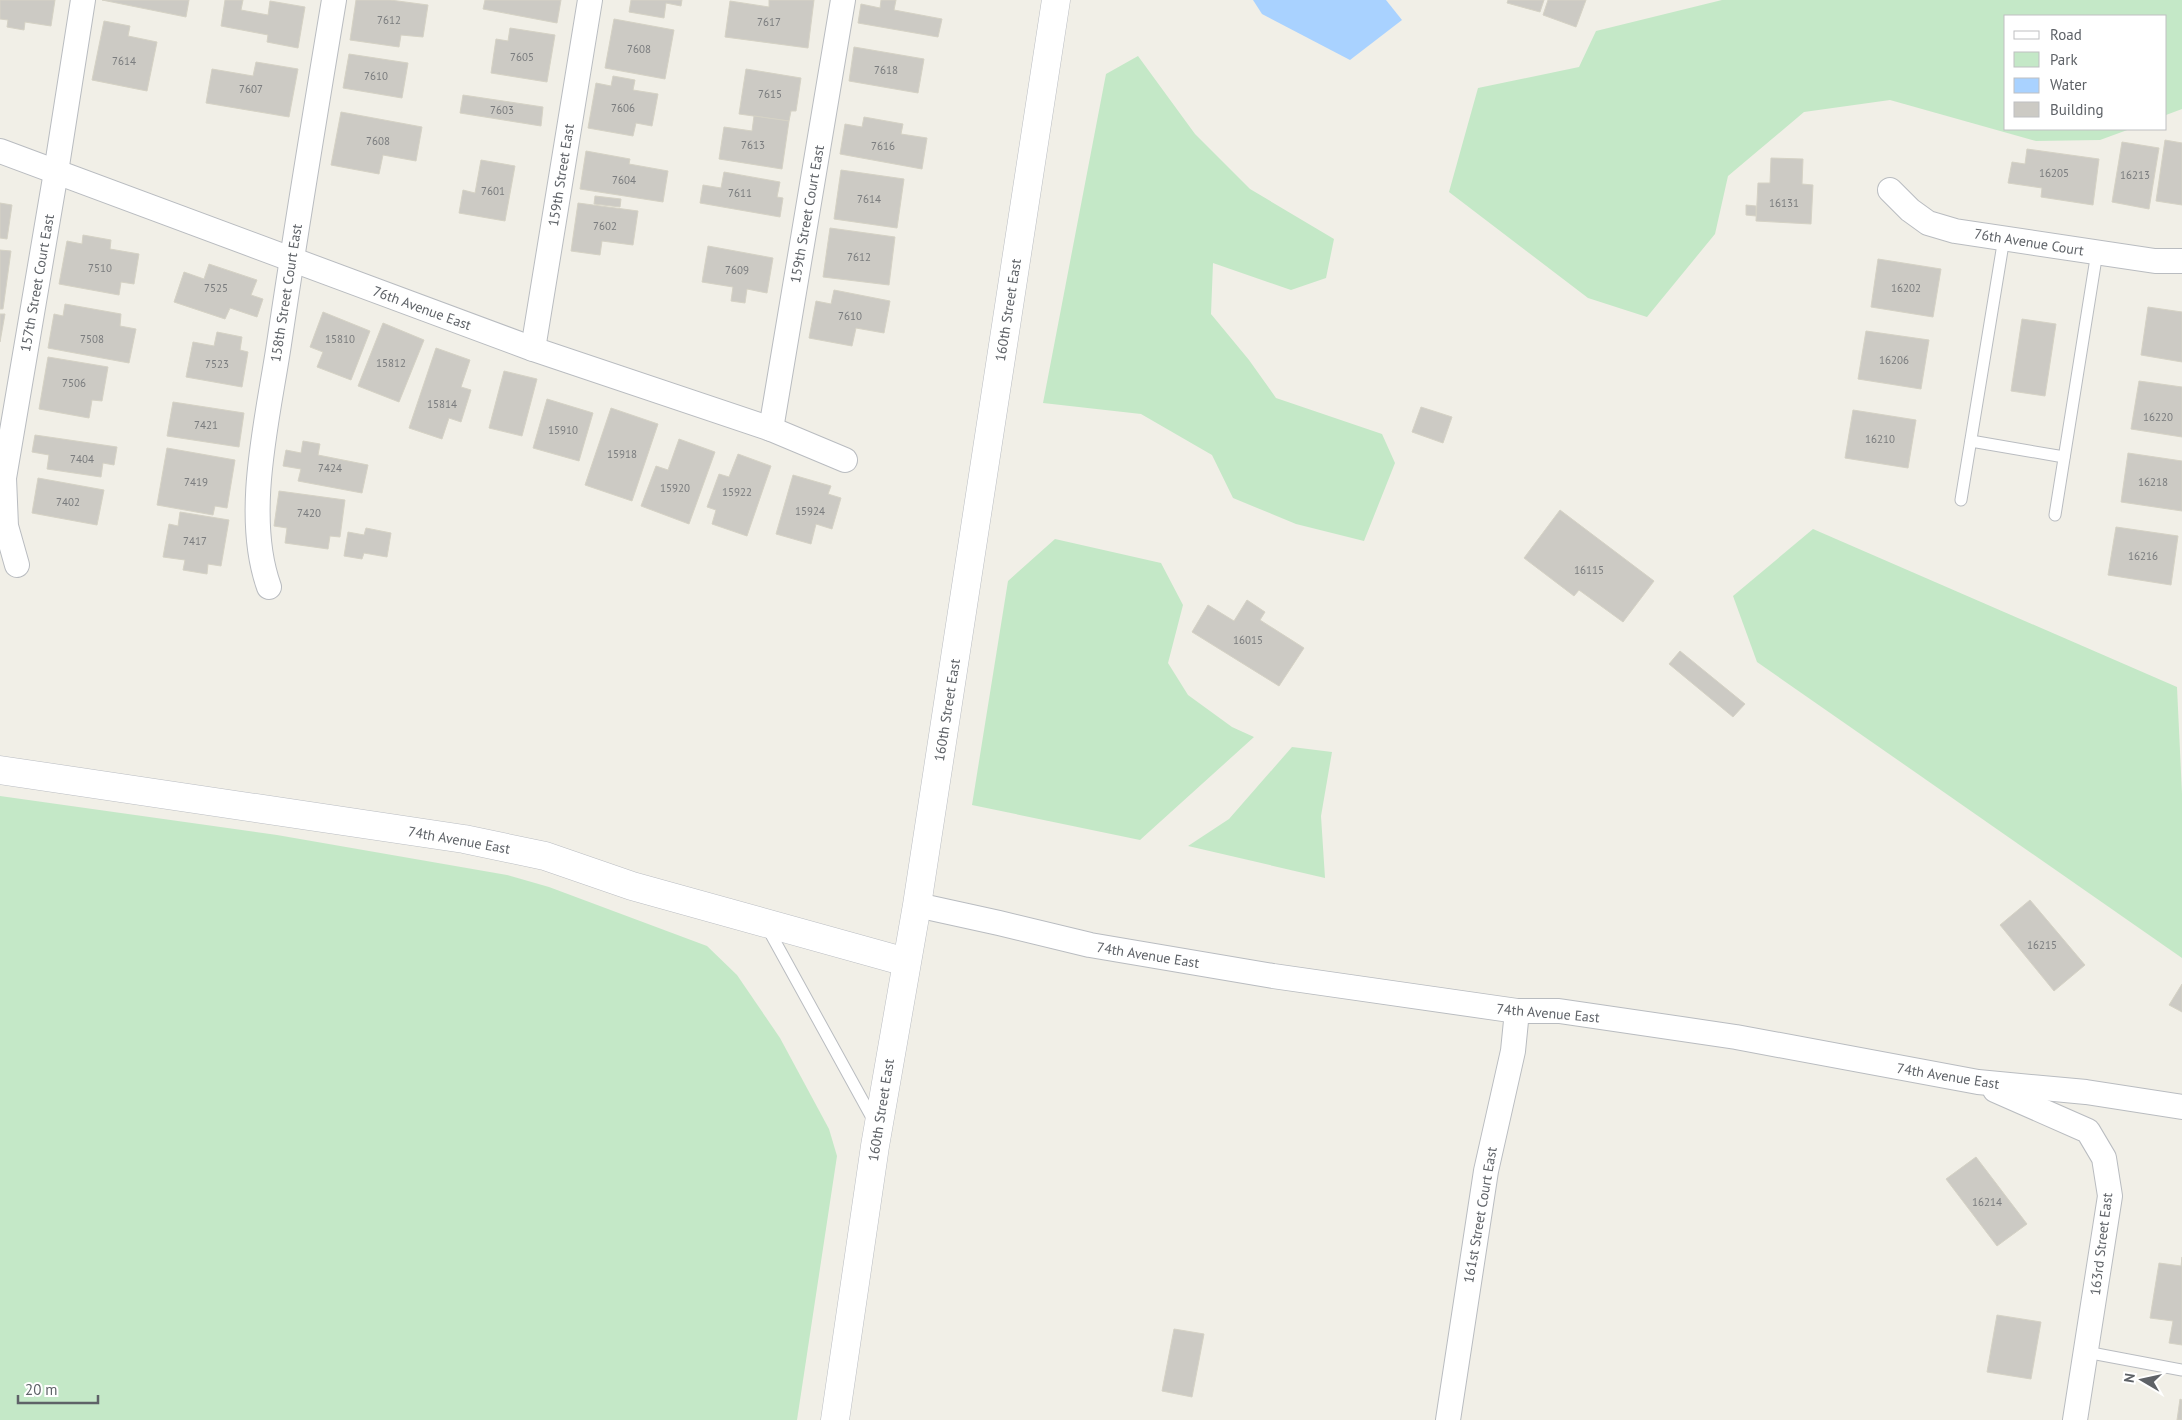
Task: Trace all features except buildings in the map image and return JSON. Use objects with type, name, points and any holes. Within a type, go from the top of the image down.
[{"type":"main road","name":"160th Street East","points":[[835,1420],[878,1129],[916,905],[1056,0]]},
{"type":"main road","name":"74th Avenue East","points":[[0,770],[464,839],[545,856],[632,886],[906,962]]},
{"type":"street","name":"157th Street Court East","points":[[17,566],[6,526],[4,478],[83,0]]},
{"type":"street","name":"158th Street Court East","points":[[268,587],[262,568],[257,527],[261,465],[291,259],[334,0]]},
{"type":"street","name":"159th Street East","points":[[533,349],[590,0]]},
{"type":"street","name":"159th Street Court East","points":[[771,429],[843,0]]},
{"type":"street","name":"76th Avenue East","points":[[0,151],[533,349],[771,429],[845,460]]},
{"type":"street","name":"76th Avenue Court","points":[[1890,190],[1910,210],[1928,223],[1955,231],[2155,261],[2182,261]]},
{"type":"street","name":"74th Avenue East","points":[[916,905],[999,923],[1090,946],[1273,976],[1517,1011],[1559,1012],[1736,1037],[1978,1082],[2086,1092],[2182,1107]]},
{"type":"street","name":"161st Street Court East","points":[[1448,1420],[1486,1171],[1513,1052],[1517,1011]]},
{"type":"street","name":"163rd Street East","points":[[1978,1082],[2088,1131],[2104,1158],[2110,1196],[2076,1420]]},
{"type":"lane","points":[[1961,500],[2004,238]]},
{"type":"lane","points":[[2055,515],[2097,252]]},
{"type":"lane","points":[[1971,441],[2064,457]]},
{"type":"lane","points":[[765,923],[878,1129]]},
{"type":"lane","points":[[2086,1352],[2182,1370]]},
{"type":"green space","points":[[1722,0],[2182,0],[2182,109],[2167,115],[2167,15],[2004,15],[2004,130],[2127,130],[2100,140],[2036,141],[1890,100],[1804,112],[1728,176],[1715,234],[1647,317],[1588,298],[1449,192],[1478,88],[1579,67],[1596,31]]},
{"type":"green space","points":[[1138,56],[1195,134],[1250,189],[1334,239],[1326,278],[1291,290],[1213,263],[1211,314],[1249,360],[1276,398],[1382,434],[1395,463],[1364,541],[1296,524],[1233,498],[1212,455],[1141,414],[1043,403],[1106,74]]},
{"type":"green space","points":[[1813,529],[2177,687],[2182,794],[2182,958],[1757,662],[1733,596]]},
{"type":"green space","points":[[1055,539],[1161,563],[1183,605],[1168,663],[1188,695],[1232,727],[1254,737],[1140,840],[972,805],[1008,581]]},
{"type":"green space","points":[[1292,747],[1332,752],[1321,816],[1325,878],[1188,846],[1229,819]]},
{"type":"green space","points":[[0,796],[277,835],[507,875],[549,887],[707,946],[737,975],[780,1038],[829,1129],[837,1156],[797,1420],[0,1420]]},
{"type":"water","points":[[1253,0],[1386,0],[1402,20],[1350,60],[1262,14]]}]
